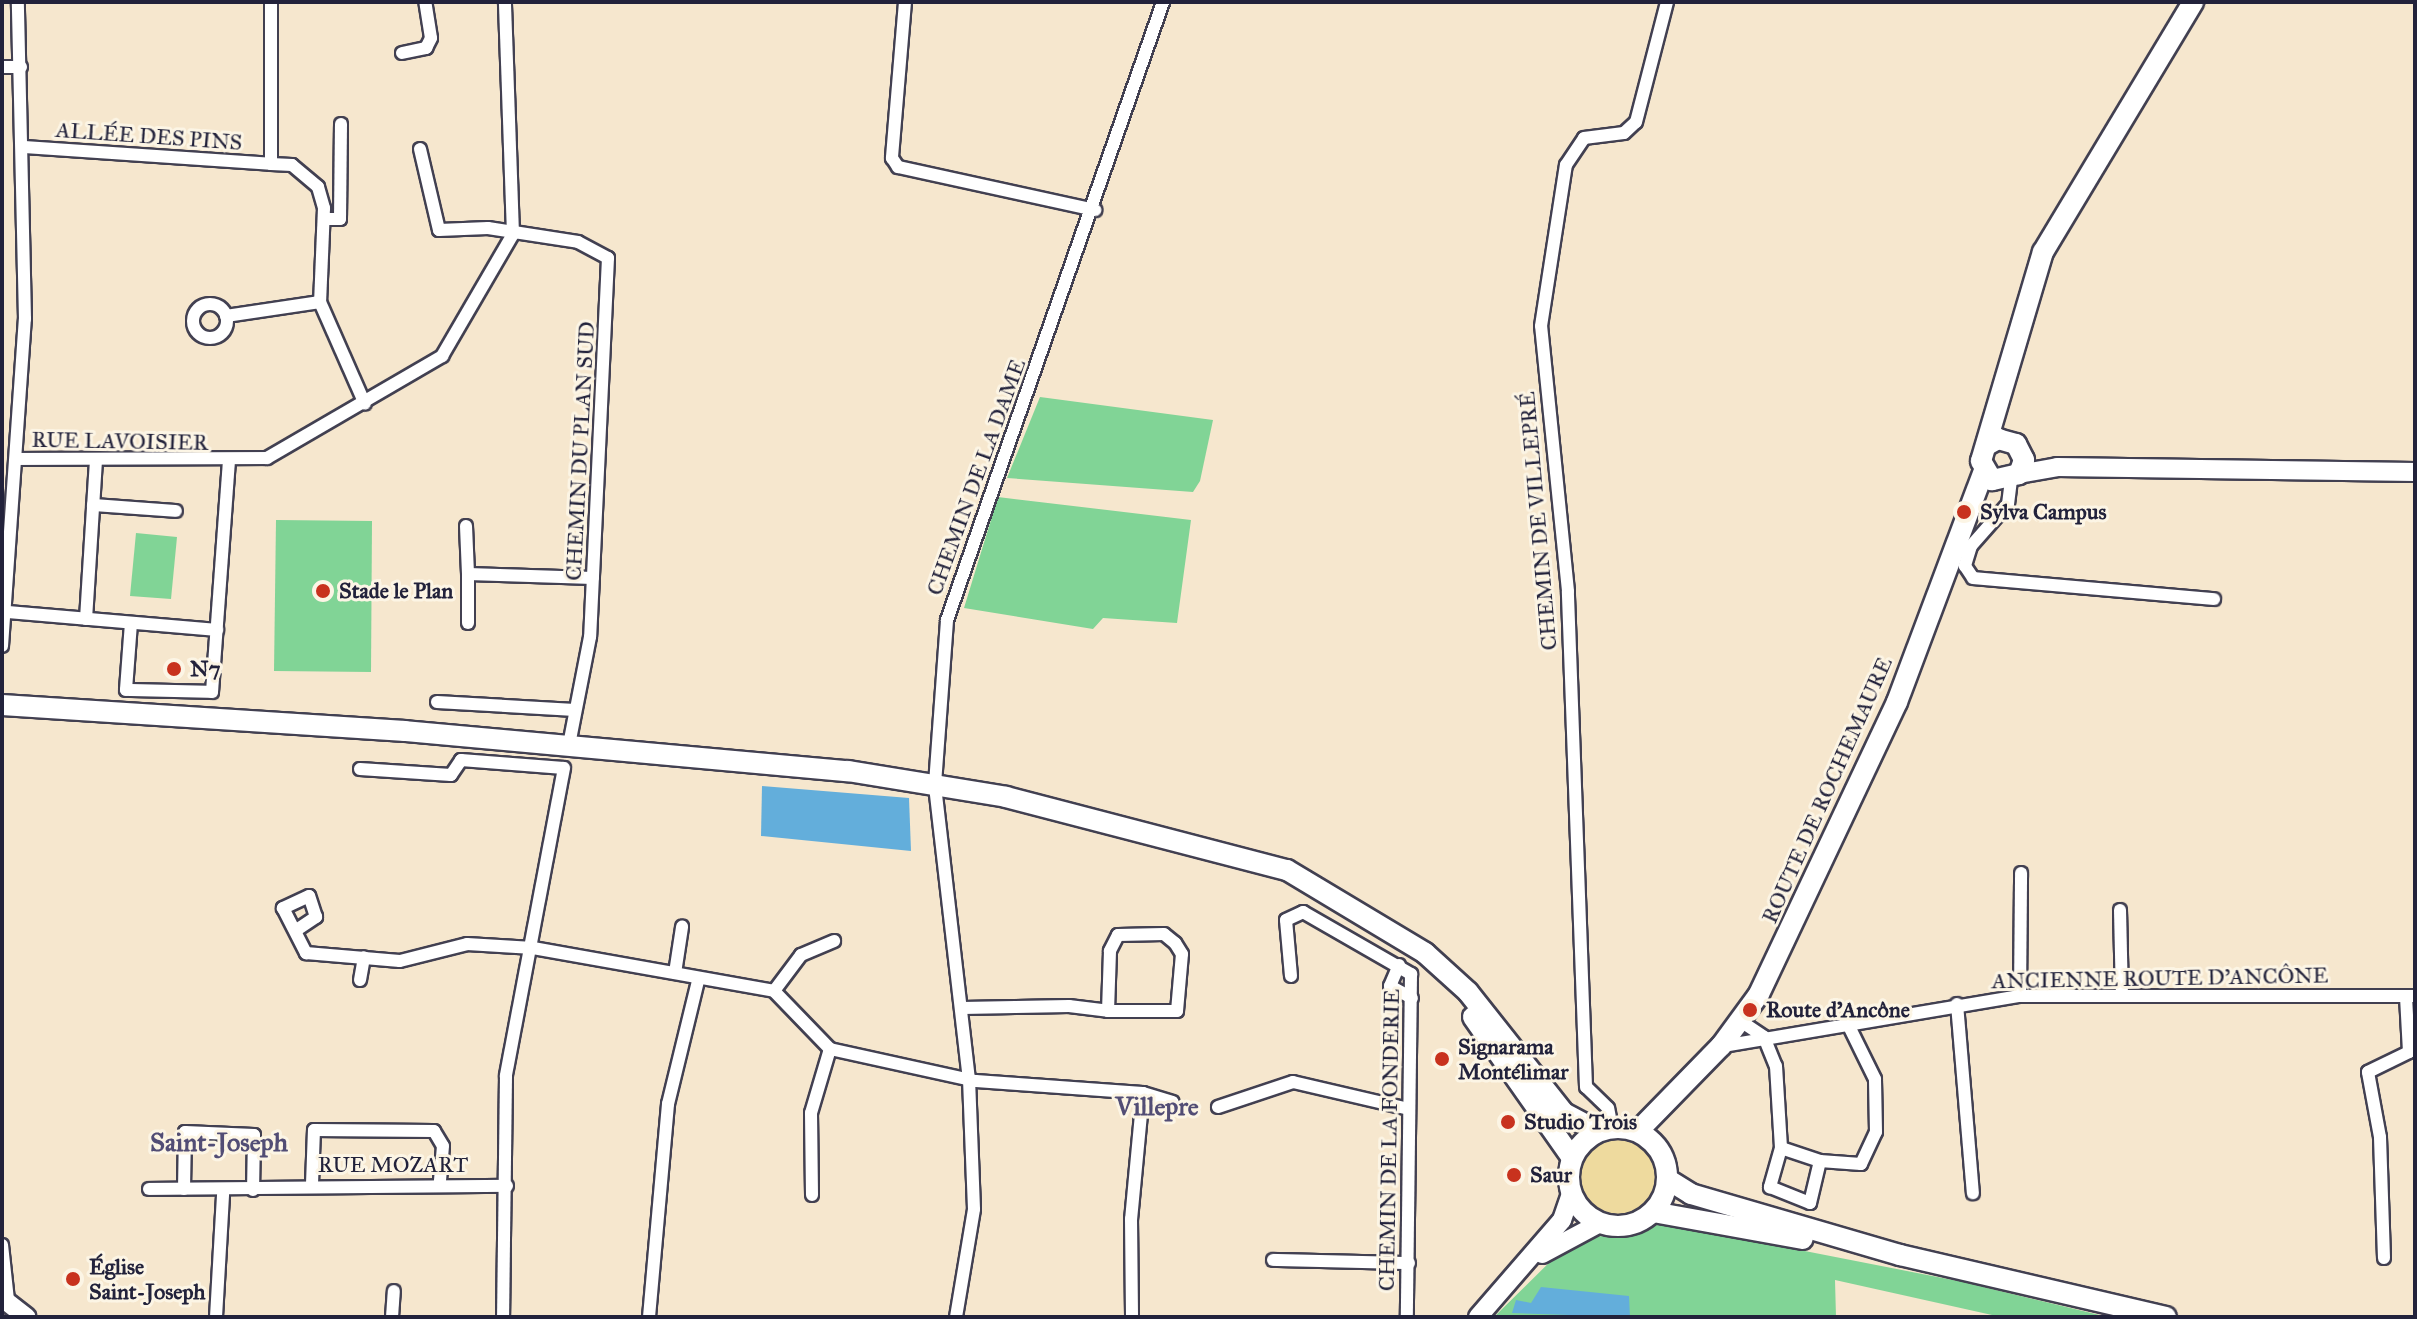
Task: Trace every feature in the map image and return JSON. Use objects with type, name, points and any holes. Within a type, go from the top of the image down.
[{"type":"main road","points":[[2007,467],[1987,445],[2010,354],[2061,215],[2193,2]]},
{"type":"main road","points":[[2007,467],[2010,354]]},
{"type":"main road","name":"ROUTE DE ROCHEMAURE","points":[[1656,1144],[1679,1097],[1742,1022],[1897,702],[1953,542],[2007,467]]},
{"type":"main road","points":[[2,705],[569,745],[935,784],[1287,870],[1425,953],[1468,992],[1564,1113],[1605,1129],[1638,1131],[1656,1144],[1667,1179],[1653,1212]]},
{"type":"main road","points":[[1425,953],[1572,1158],[1571,1194],[1600,1223],[1628,1225],[1653,1212],[1900,1255]]},
{"type":"main road","name":"ROUTE DE ROCHEMAURE","points":[[1638,1131],[1721,1046]]},
{"type":"main road","points":[[1572,1158],[1605,1129]]},
{"type":"main road","points":[[1667,1179],[1706,1199],[1900,1255],[2166,1317]]},
{"type":"street","points":[[2,646],[17,459],[23,147],[18,2]]},
{"type":"street","points":[[271,2],[271,164]]},
{"type":"street","points":[[402,53],[426,48],[431,38],[425,2]]},
{"type":"street","points":[[229,463],[267,458],[365,404],[442,356],[504,255],[513,234],[505,2]]},
{"type":"street","points":[[905,2],[892,158],[898,167],[1095,210]]},
{"type":"street","name":"CHEMIN DE LA DAME","points":[[956,1317],[973,1243],[969,1080],[935,784],[947,620],[958,574],[1095,210],[1163,2]]},
{"type":"street","name":"CHEMIN DE VILLEPRÉ","points":[[1605,1129],[1608,1108],[1586,1087],[1568,591],[1541,326],[1566,165],[1584,138],[1624,133],[1636,122],[1667,2]]},
{"type":"street","points":[[2,67],[21,67]]},
{"type":"street","points":[[341,124],[340,219],[324,219],[320,302],[365,404]]},
{"type":"street","name":"ALLÉE DES PINS","points":[[23,147],[271,164],[307,174],[318,187],[324,219]]},
{"type":"street","points":[[420,149],[439,230],[513,234]]},
{"type":"street","name":"CHEMIN DU PLAN SUD","points":[[513,234],[578,242],[608,258],[593,578],[569,745]]},
{"type":"street","points":[[226,316],[320,302]]},
{"type":"street","name":"RUE LAVOISIER","points":[[17,459],[229,463],[212,692],[131,693],[131,623]]},
{"type":"street","points":[[86,619],[96,461]]},
{"type":"street","points":[[2214,599],[1973,578],[1965,566],[1971,546],[2008,504],[2007,467],[2415,472]]},
{"type":"street","points":[[93,505],[176,511]]},
{"type":"street","points":[[466,526],[468,623]]},
{"type":"street","points":[[468,574],[593,578]]},
{"type":"street","points":[[6,617],[86,619],[217,630]]},
{"type":"street","points":[[437,702],[575,710]]},
{"type":"street","points":[[360,769],[451,775],[461,760],[564,768],[533,948],[506,1076],[503,1317]]},
{"type":"street","points":[[2020,996],[2021,873]]},
{"type":"street","points":[[2120,910],[2122,996]]},
{"type":"street","name":"CHEMIN DE LA FONDERIE","points":[[1291,976],[1286,920],[1295,912],[1411,974],[1407,1317]]},
{"type":"street","points":[[675,973],[682,927]]},
{"type":"street","points":[[298,929],[306,953],[400,961],[467,944],[533,948],[675,973],[698,981],[774,991],[830,1049],[969,1080],[1143,1093],[1173,1102]]},
{"type":"street","points":[[962,1008],[1108,1011],[1177,1011],[1182,954],[1175,943],[1164,934],[1118,935],[1110,951],[1108,1011]]},
{"type":"street","points":[[774,991],[801,955],[834,941]]},
{"type":"street","points":[[360,980],[364,957]]},
{"type":"street","points":[[1399,965],[1390,986],[1412,998]]},
{"type":"street","points":[[649,1317],[664,1132],[698,981]]},
{"type":"street","name":"ANCIENNE ROUTE D'ANCÔNE","points":[[1721,1046],[1846,1020],[2020,996],[2410,996]]},
{"type":"street","points":[[2384,1258],[2380,1137],[2368,1072],[2409,1052],[2410,996]]},
{"type":"street","points":[[1957,1004],[1973,1193]]},
{"type":"street","points":[[1781,1148],[1820,1161],[1861,1164],[1876,1132],[1875,1079],[1846,1020]]},
{"type":"street","points":[[1742,1022],[1764,1037],[1779,1083],[1781,1148],[1773,1193],[1810,1203],[1820,1161]]},
{"type":"street","points":[[812,1195],[811,1113],[830,1049]]},
{"type":"street","points":[[1218,1107],[1293,1082],[1409,1109]]},
{"type":"street","points":[[1132,1317],[1131,1219],[1143,1093]]},
{"type":"street","points":[[312,1184],[314,1130],[434,1131],[443,1146],[440,1184]]},
{"type":"street","points":[[184,1189],[185,1132],[254,1135],[253,1190]]},
{"type":"street","name":"RUE MOZART","points":[[149,1189],[223,1194],[312,1184],[507,1186]]},
{"type":"street","points":[[216,1317],[223,1194]]},
{"type":"street","points":[[1478,1317],[1562,1220],[1571,1194]]},
{"type":"street","points":[[1523,1266],[1600,1223]]},
{"type":"street","points":[[2,1245],[5,1299],[26,1317]]},
{"type":"street","points":[[1273,1260],[1409,1263]]},
{"type":"street","points":[[392,1317],[394,1291]]},
{"type":"green space","points":[[1040,397],[1213,420],[1200,481],[1193,492],[1007,478]]},
{"type":"green space","points":[[998,497],[1191,520],[1177,623],[1103,618],[1093,629],[964,608]]},
{"type":"green space","name":"Stade le Plan","points":[[276,520],[372,521],[371,672],[274,671]]},
{"type":"green space","points":[[136,533],[177,537],[171,599],[130,596]]},
{"type":"green space","points":[[1662,1223],[1963,1282],[2108,1317],[2001,1317],[1835,1280],[1836,1317],[1494,1317],[1562,1250],[1593,1236],[1627,1237]]},
{"type":"sand","points":[[1611,1140],[1625,1140],[1639,1146],[1650,1157],[1656,1178],[1653,1193],[1645,1205],[1625,1216],[1611,1216],[1597,1210],[1586,1199],[1580,1185],[1580,1171],[1586,1157],[1597,1146]]},
{"type":"water","points":[[762,786],[909,798],[911,851],[761,836]]},
{"type":"water","points":[[1541,1287],[1629,1296],[1630,1317],[1512,1313],[1516,1300],[1531,1303]]},
{"type":"place","name":"Sylva Campus","points":[[1964,512]]},
{"type":"place","name":"Stade le Plan","points":[[323,591]]},
{"type":"place","name":"N7","points":[[174,669]]},
{"type":"place","name":"Route d'Ancône","points":[[1750,1010]]},
{"type":"place","name":"Signarama Montélimar","points":[[1442,1059]]},
{"type":"place","name":"Studio Trois","points":[[1508,1122]]},
{"type":"place","name":"Saur","points":[[1514,1175]]},
{"type":"place","name":"Église Saint-Joseph","points":[[73,1279]]},
{"type":"district","name":"Villepre","points":[[1157,1107]]},
{"type":"district","name":"Saint-Joseph","points":[[219,1143]]}]
